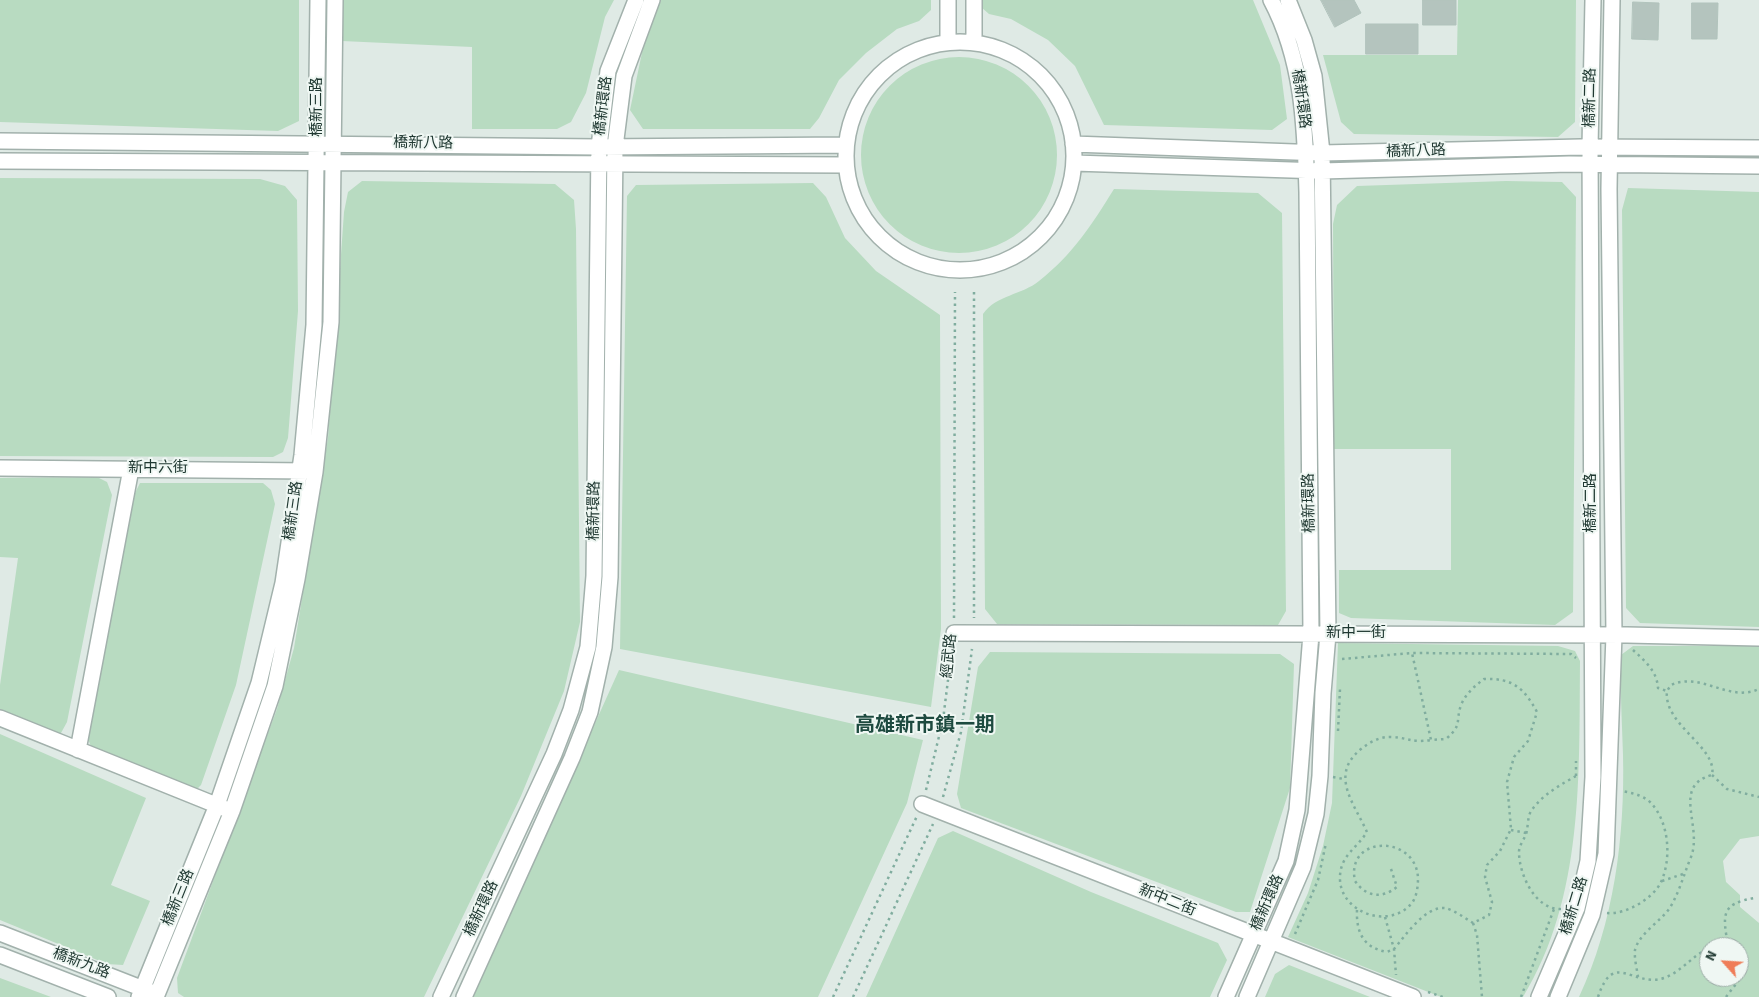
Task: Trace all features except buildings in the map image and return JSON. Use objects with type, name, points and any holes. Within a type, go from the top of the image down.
[{"type":"street","name":"橋新三路","points":[[140,993],[217,805],[259,683],[283,583],[300,470],[314,325],[318,162],[318,0]]},
{"type":"street","name":"橋新三路","points":[[158,996],[232,812],[275,686],[297,579],[315,472],[331,322],[335,162],[335,0]]},
{"type":"street","name":"橋新環路","points":[[441,997],[554,754],[571,710],[588,647],[594,576],[599,147],[608,71],[636,0]]},
{"type":"street","name":"橋新環路","points":[[464,997],[572,758],[590,712],[604,647],[610,577],[616,147],[624,76],[652,0]]},
{"type":"street","points":[[948,0],[948,42]]},
{"type":"street","points":[[974,0],[974,42]]},
{"type":"street","name":"橋新環路","points":[[1226,997],[1286,861],[1297,810],[1311,634],[1306,153],[1300,79],[1290,44],[1271,0]]},
{"type":"street","name":"橋新環路","points":[[1247,997],[1303,867],[1316,814],[1328,634],[1322,153],[1314,76],[1304,40],[1288,0]]},
{"type":"street","name":"橋新二路","points":[[1539,997],[1577,908],[1588,861],[1593,772],[1590,147],[1593,0]]},
{"type":"street","name":"橋新二路","points":[[1558,997],[1593,912],[1606,854],[1609,788],[1621,635],[1609,165],[1612,0]]},
{"type":"street","points":[[948,42],[974,42],[1010,53],[1041,75],[1063,105],[1073,144],[1074,163],[1069,191],[1054,220],[1032,244],[1005,261],[973,270],[955,270],[923,264],[908,257],[893,249],[869,226],[853,197],[846,165],[846,145],[856,108],[879,75],[911,52],[948,42]]},
{"type":"street","name":"橋新八路","points":[[0,141],[599,147],[846,145]]},
{"type":"street","name":"橋新八路","points":[[1073,144],[1306,153],[1590,147],[1759,148]]},
{"type":"street","name":"橋新八路","points":[[0,161],[846,165]]},
{"type":"street","name":"橋新八路","points":[[1074,163],[1307,170],[1590,165],[1759,166]]},
{"type":"street","name":"新中六街","points":[[0,468],[300,470],[315,472]]},
{"type":"street","points":[[78,750],[131,468]]},
{"type":"street","name":"新中一街","points":[[954,633],[1621,635],[1759,638]]},
{"type":"street","points":[[0,718],[232,812]]},
{"type":"street","name":"新中二街","points":[[922,804],[1396,990],[1419,994]]},
{"type":"street","name":"橋新九路","points":[[0,932],[140,993],[158,996]]},
{"type":"street","name":"橋新九路","points":[[0,955],[108,997]]},
{"type":"path","name":"經武路","points":[[833,997],[922,804],[943,720],[954,633],[955,292]]},
{"type":"path","name":"經武路","points":[[853,997],[939,810],[961,732],[974,633],[974,292]]},
{"type":"path","points":[[1408,634],[1431,740]]},
{"type":"path","points":[[1621,635],[1642,656],[1644,663],[1656,675],[1658,688],[1667,691]]},
{"type":"path","points":[[1341,668],[1341,659],[1412,653],[1571,654],[1575,655],[1577,663]]},
{"type":"path","points":[[1391,869],[1397,887],[1384,895],[1374,895],[1360,888],[1353,874],[1359,856],[1367,849],[1384,845],[1402,850],[1415,862],[1418,883],[1412,903],[1404,909],[1385,917],[1371,916],[1357,910],[1346,900],[1341,887],[1340,876],[1344,859],[1367,832],[1348,793],[1344,778],[1346,768],[1352,756],[1372,740],[1392,737],[1415,742],[1446,740],[1458,726],[1460,707],[1465,697],[1484,679],[1500,678],[1518,686],[1529,698],[1537,712],[1534,728],[1528,741],[1514,757],[1507,782],[1510,830],[1500,851],[1487,865],[1485,877],[1492,902],[1489,915],[1473,923]]},
{"type":"path","points":[[1759,689],[1746,694],[1735,694],[1708,684],[1687,681],[1671,685],[1667,691],[1670,708],[1712,763],[1712,775],[1727,789],[1759,797]]},
{"type":"path","points":[[1338,738],[1340,688]]},
{"type":"path","points":[[1576,757],[1576,776]]},
{"type":"path","points":[[1335,786],[1337,768]]},
{"type":"path","points":[[1577,908],[1554,909],[1536,898],[1521,869],[1519,849],[1526,833],[1530,813],[1542,797],[1576,776],[1593,772]]},
{"type":"path","points":[[1638,977],[1635,951],[1638,943],[1669,908],[1680,888],[1683,874],[1692,854],[1695,829],[1690,808],[1690,795],[1694,784],[1700,778],[1712,775]]},
{"type":"path","points":[[1609,788],[1639,794],[1650,802],[1662,821],[1668,846],[1662,881]]},
{"type":"path","points":[[1510,830],[1526,833]]},
{"type":"path","points":[[1294,937],[1318,880],[1327,839]]},
{"type":"path","points":[[1593,912],[1613,914],[1637,907],[1662,881],[1683,874]]},
{"type":"path","points":[[1727,937],[1724,922],[1728,909],[1735,901],[1754,898]]},
{"type":"path","points":[[1357,910],[1356,924],[1368,946],[1387,952],[1394,949],[1426,914],[1436,908],[1446,908],[1473,923],[1478,943],[1482,997]]},
{"type":"path","points":[[1520,997],[1554,909]]},
{"type":"path","points":[[1385,917],[1394,949],[1396,990]]},
{"type":"path","points":[[1598,997],[1604,981],[1611,973],[1618,972],[1655,980],[1665,978],[1699,955]]},
{"type":"path","points":[[1726,997],[1734,987]]},
{"type":"path","points":[[1419,994],[1443,997]]},
{"type":"green space","points":[[0,0],[299,0],[299,121],[278,131],[0,122]]},
{"type":"green space","points":[[343,0],[614,0],[605,17],[586,93],[571,122],[557,129],[472,129],[472,47],[342,41]]},
{"type":"green space","points":[[661,0],[931,0],[931,10],[919,21],[897,29],[866,53],[839,80],[819,118],[810,129],[643,129],[630,110],[644,43]]},
{"type":"green space","points":[[981,0],[1253,0],[1280,65],[1287,119],[1272,130],[1104,125],[1075,66],[1048,40],[1011,19],[989,14],[981,7]]},
{"type":"green space","points":[[1458,0],[1576,0],[1575,122],[1558,137],[1354,134],[1341,122],[1323,55],[1457,55]]},
{"type":"green space","points":[[959,57],[978,59],[996,65],[1013,74],[1028,86],[1040,101],[1049,118],[1055,136],[1057,155],[1055,174],[1049,192],[1040,209],[1028,224],[1013,236],[996,245],[978,251],[959,253],[940,251],[922,245],[905,236],[890,224],[878,209],[869,192],[863,174],[861,155],[863,136],[869,118],[878,101],[890,86],[905,74],[922,65],[940,59]]},
{"type":"green space","points":[[0,178],[260,179],[285,186],[297,200],[298,311],[288,438],[283,452],[273,457],[0,456]]},
{"type":"green space","points":[[362,181],[555,184],[574,200],[576,229],[580,622],[564,691],[521,796],[424,997],[184,997],[178,993],[177,978],[277,709],[294,648],[328,438],[344,212],[348,192]]},
{"type":"green space","points":[[1506,181],[1562,182],[1576,197],[1573,612],[1555,625],[1351,618],[1339,613],[1339,570],[1451,570],[1451,449],[1334,449],[1333,224],[1337,205],[1357,186]]},
{"type":"green space","points":[[813,183],[826,197],[845,238],[876,271],[940,315],[941,629],[931,707],[620,649],[627,196],[636,185]]},
{"type":"green space","points":[[1628,188],[1759,192],[1759,627],[1640,623],[1626,608],[1622,210]]},
{"type":"green space","points":[[1114,189],[1258,193],[1282,213],[1286,611],[1278,625],[997,624],[985,609],[983,314],[995,303],[1032,286],[1051,271],[1081,239]]},
{"type":"green space","points":[[97,477],[107,482],[112,495],[67,722],[61,733],[53,736],[0,712],[0,685],[18,558],[0,557],[0,478]]},
{"type":"green space","points":[[140,483],[263,483],[271,490],[275,504],[236,685],[201,785],[196,790],[92,749],[88,739],[135,493]]},
{"type":"green space","points":[[1338,643],[1558,646],[1575,651],[1580,661],[1578,791],[1568,877],[1558,918],[1543,959],[1523,997],[1441,997],[1288,937],[1308,893],[1323,846],[1332,803]]},
{"type":"green space","points":[[1633,646],[1759,646],[1759,836],[1740,839],[1723,861],[1726,882],[1740,895],[1740,907],[1759,923],[1759,997],[1579,997],[1601,939],[1615,879],[1622,817],[1623,786],[1621,655]]},
{"type":"green space","points":[[990,652],[1280,654],[1294,664],[1290,788],[1250,912],[1236,912],[961,808],[957,794],[978,667]]},
{"type":"green space","points":[[619,670],[923,740],[907,803],[818,997],[472,997]]},
{"type":"green space","points":[[0,734],[146,798],[111,885],[150,901],[123,965],[107,964],[0,920]]},
{"type":"green space","points":[[953,831],[1091,892],[1218,943],[1227,960],[1210,997],[866,997],[938,838]]},
{"type":"green space","points":[[1289,965],[1370,997],[1265,997],[1275,974]]},
{"type":"green space","points":[[0,978],[51,997],[0,997]]},
{"type":"district","name":"高雄新市鎮一期","points":[[925,727]]}]
